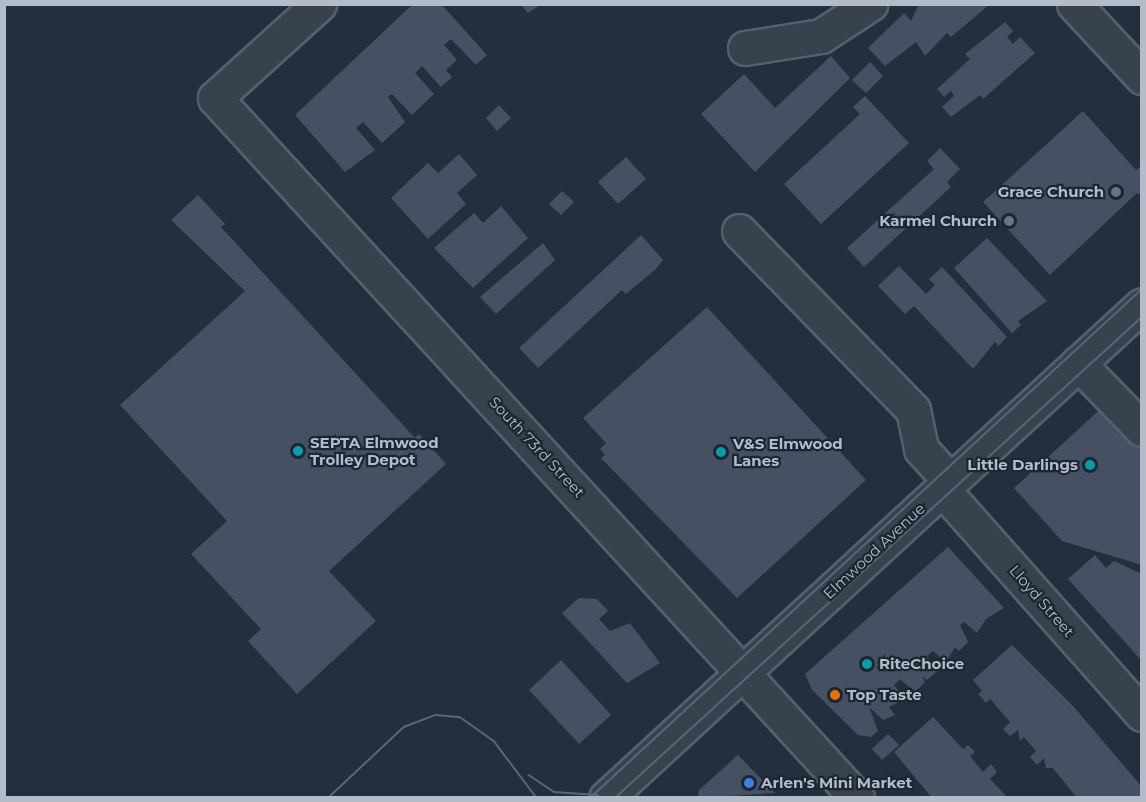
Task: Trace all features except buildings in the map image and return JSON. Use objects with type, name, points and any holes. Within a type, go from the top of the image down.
[{"type":"street","name":"South 73rd Street","points":[[319,4],[215,98],[743,671],[857,798]]},
{"type":"street","points":[[745,48],[821,36],[870,4]]},
{"type":"street","points":[[1074,4],[1140,73]]},
{"type":"street","name":"Lloyd Street","points":[[739,231],[913,410],[921,448],[946,485],[1142,714]]},
{"type":"street","name":"Elmwood Avenue","points":[[606,798],[1078,363],[1137,318]]},
{"type":"street","points":[[1078,363],[1142,429]]},
{"type":"tram line","points":[[590,798],[1142,289]]},
{"type":"tram line","points":[[615,798],[1142,317]]},
{"type":"tram line","points":[[328,798],[404,727],[436,715],[460,717],[494,741],[537,798]]},
{"type":"tram line","points":[[529,775],[554,792],[598,795]]},
{"type":"place","name":"Grace Church","points":[[1116,192]]},
{"type":"place","name":"Karmel Church","points":[[1009,221]]},
{"type":"place","name":"SEPTA Elmwood Trolley Depot","points":[[298,451]]},
{"type":"place","name":"V&S Elmwood Lanes","points":[[721,452]]},
{"type":"place","name":"Little Darlings","points":[[1090,465]]},
{"type":"place","name":"RiteChoice","points":[[867,664]]},
{"type":"place","name":"Top Taste","points":[[835,695]]},
{"type":"place","name":"Arlen's Mini Market","points":[[749,783]]}]
